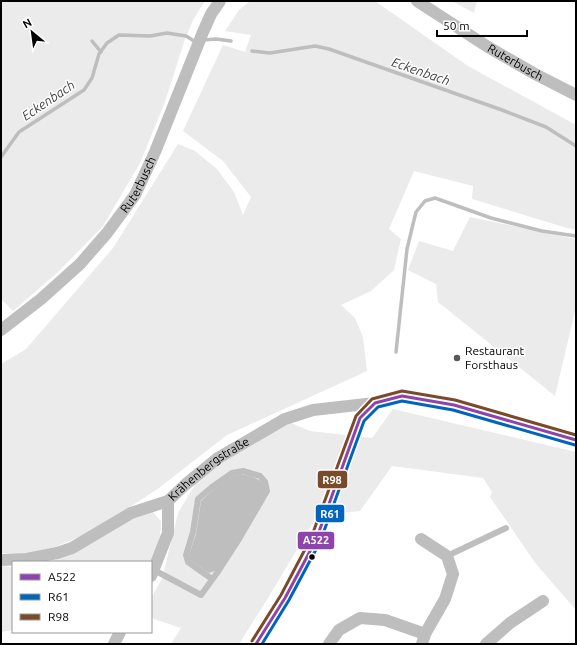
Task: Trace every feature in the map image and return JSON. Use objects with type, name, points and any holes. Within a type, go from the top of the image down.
[{"type":"street","name":"Ruterbusch","points":[[1,330],[41,299],[80,264],[107,233],[135,195],[155,152],[203,32],[220,1]]},
{"type":"street","name":"Ruterbusch","points":[[417,1],[488,47],[576,95]]},
{"type":"street","name":"Krähenbergstraße","points":[[1,560],[27,559],[57,553],[72,548],[131,513],[168,501],[218,458],[285,418],[313,410],[375,403],[402,396],[454,405],[576,440]]},
{"type":"street","points":[[256,644],[285,598],[316,540],[360,418],[375,403]]},
{"type":"street","points":[[153,573],[168,533],[168,501]]},
{"type":"street","points":[[329,644],[339,630],[360,618],[385,620],[424,639],[445,599],[453,574],[447,556],[421,539]]},
{"type":"street","points":[[486,644],[510,623],[543,601]]},
{"type":"street","points":[[114,644],[120,633]]},
{"type":"lane","points":[[153,573],[201,595],[212,580],[240,539],[267,491],[265,482],[260,476],[242,471],[232,473],[198,499],[193,532],[186,555],[188,562],[212,580]]},
{"type":"lane","points":[[447,556],[506,528]]},
{"type":"shaded area","points":[[1,1],[205,1],[193,20],[184,42],[165,102],[140,163],[103,226],[57,273],[13,311],[1,299]]},
{"type":"shaded area","points":[[250,1],[375,1],[468,66],[576,125],[576,230],[472,199],[473,186],[414,171],[389,229],[401,239],[394,270],[371,291],[341,305],[355,318],[363,337],[367,371],[227,435],[159,488],[93,531],[55,547],[26,554],[1,553],[1,364],[26,349],[113,248],[178,144],[195,151],[217,169],[234,192],[243,215],[251,197],[223,161],[183,131],[223,45],[245,52],[251,35],[225,31],[239,10]]},
{"type":"shaded area","points":[[452,1],[477,1],[474,13]]},
{"type":"shaded area","points":[[470,217],[576,239],[576,307],[555,396],[438,302],[436,284],[408,270],[419,241],[453,251]]},
{"type":"shaded area","points":[[393,409],[576,452],[576,610],[536,564],[490,497],[492,492],[483,478],[392,466],[360,511],[317,516],[239,644],[171,644],[181,628],[152,618],[152,596],[162,579],[178,513],[196,483],[232,454],[291,423],[310,431],[372,438]]},
{"type":"shaded area","points":[[241,474],[259,480],[264,486],[265,490],[232,546],[215,571],[209,573],[190,560],[189,555],[196,534],[201,501],[232,476]]},
{"type":"shaded area","points":[[152,511],[161,521],[160,538],[150,561],[50,561],[84,547],[138,513]]},
{"type":"shaded area","points":[[1,566],[12,567],[12,630],[1,632]]},
{"type":"waterway","name":"Eckenbach","points":[[1,157],[19,132],[84,90],[92,78],[99,54],[107,43],[119,35],[150,36],[167,33],[186,36],[194,41],[197,41]]},
{"type":"waterway","name":"Eckenbach","points":[[203,40],[216,39],[231,41]]},
{"type":"waterway","points":[[92,41],[101,52]]},
{"type":"waterway","name":"Eckenbach","points":[[252,51],[270,53],[315,46],[329,49],[546,127],[576,146]]},
{"type":"waterway","points":[[396,352],[407,249],[416,212],[425,201],[435,198],[491,218],[542,231],[576,236]]},
{"type":"transit line","name":"R98","points":[[252,641],[281,595],[311,538],[356,416],[372,399],[402,391],[455,400],[576,435]]},
{"type":"transit line","name":"A522","points":[[256,644],[285,598],[316,540],[360,418],[375,403],[402,396],[454,405],[576,440]]},
{"type":"transit line","name":"R61","points":[[262,644],[289,600],[320,542],[364,421],[378,407],[402,401],[453,410],[575,445]]},
{"type":"place","name":"Restaurant Forsthaus","points":[[457,358]]}]
